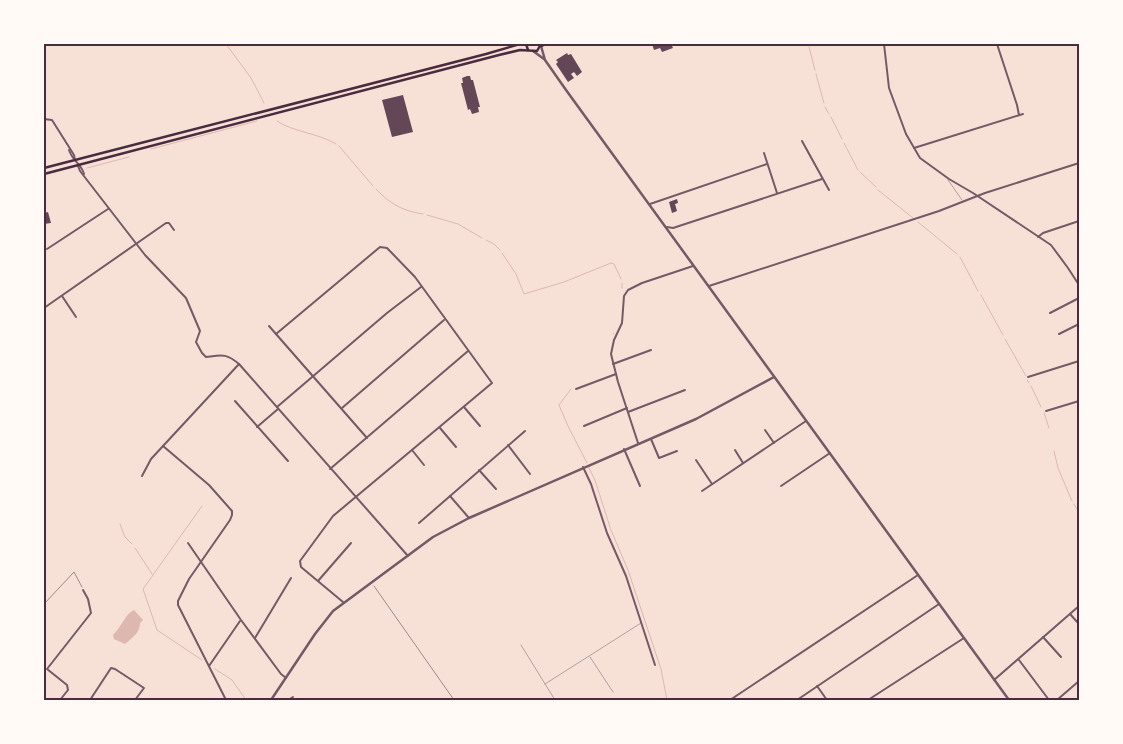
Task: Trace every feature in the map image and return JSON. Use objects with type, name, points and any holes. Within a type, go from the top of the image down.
[{"type":"main road","points":[[44,168],[520,44]]},
{"type":"main road","points":[[526,44],[526,48],[531,51]]},
{"type":"main road","points":[[44,174],[499,55],[520,50],[538,50],[541,45],[546,44]]},
{"type":"street","points":[[884,44],[889,88],[903,129],[925,162],[1038,236],[1056,250],[1079,285]]},
{"type":"street","points":[[997,44],[1019,115]]},
{"type":"street","points":[[541,45],[546,60],[1009,700]]},
{"type":"street","points":[[531,51],[546,60]]},
{"type":"street","points":[[914,148],[1023,114]]},
{"type":"street","points":[[44,118],[52,120],[72,159],[83,170],[108,210],[136,244],[186,298],[200,331],[196,342],[202,354],[206,357],[219,354],[238,364],[408,556]]},
{"type":"street","points":[[802,141],[829,190]]},
{"type":"street","points":[[764,153],[777,193]]},
{"type":"street","points":[[709,286],[1079,163]]},
{"type":"street","points":[[650,204],[767,164]]},
{"type":"street","points":[[667,227],[673,228],[822,179]]},
{"type":"street","points":[[47,249],[108,210]]},
{"type":"street","points":[[1038,236],[1043,232],[1079,220]]},
{"type":"street","points":[[44,308],[166,223],[168,222],[174,230]]},
{"type":"street","points":[[671,233],[673,228]]},
{"type":"street","points":[[276,334],[380,247],[387,248],[415,277],[444,320],[492,383],[333,516],[300,560],[300,567],[343,602]]},
{"type":"street","points":[[638,443],[613,364],[612,347],[622,323],[626,292],[642,283],[694,266]]},
{"type":"street","points":[[257,427],[387,313],[421,287]]},
{"type":"street","points":[[62,296],[76,317]]},
{"type":"street","points":[[1050,313],[1079,298]]},
{"type":"street","points":[[342,408],[444,320]]},
{"type":"street","points":[[1059,334],[1079,324]]},
{"type":"street","points":[[269,326],[367,438]]},
{"type":"street","points":[[613,364],[651,350]]},
{"type":"street","points":[[330,469],[468,351]]},
{"type":"street","points":[[1028,377],[1079,361]]},
{"type":"street","points":[[142,476],[150,459],[238,364]]},
{"type":"street","points":[[576,389],[616,374]]},
{"type":"street","points":[[271,700],[324,622],[343,602],[372,583],[433,537],[469,518],[696,419],[774,377]]},
{"type":"street","points":[[628,412],[685,390]]},
{"type":"street","points":[[235,401],[288,461]]},
{"type":"street","points":[[1046,411],[1079,401]]},
{"type":"street","points":[[464,407],[480,426]]},
{"type":"street","points":[[584,426],[627,408]]},
{"type":"street","points":[[702,491],[806,421]]},
{"type":"street","points":[[439,427],[456,447]]},
{"type":"street","points":[[765,430],[774,443]]},
{"type":"street","points":[[419,523],[525,431]]},
{"type":"street","points":[[650,438],[659,458],[677,451]]},
{"type":"street","points":[[508,445],[530,474]]},
{"type":"street","points":[[163,446],[209,485],[232,511],[230,520],[190,579],[178,601],[178,605],[226,700]]},
{"type":"street","points":[[624,449],[640,486]]},
{"type":"street","points":[[412,450],[424,465]]},
{"type":"street","points":[[735,450],[743,463]]},
{"type":"street","points":[[781,486],[830,453]]},
{"type":"street","points":[[696,460],[712,484]]},
{"type":"street","points":[[583,467],[591,484],[607,533],[626,576],[655,665]]},
{"type":"street","points":[[479,470],[496,489]]},
{"type":"street","points":[[450,496],[469,518]]},
{"type":"street","points":[[188,543],[241,620],[286,678]]},
{"type":"street","points":[[318,582],[351,543]]},
{"type":"street","points":[[730,700],[918,575]]},
{"type":"street","points":[[255,638],[291,578]]},
{"type":"street","points":[[47,669],[91,613],[83,590]]},
{"type":"street","points":[[796,700],[939,604]]},
{"type":"street","points":[[994,680],[1079,606]]},
{"type":"street","points":[[1070,614],[1079,624]]},
{"type":"street","points":[[210,666],[241,620]]},
{"type":"street","points":[[1043,637],[1061,657]]},
{"type":"street","points":[[868,700],[964,638]]},
{"type":"street","points":[[1018,659],[1049,700]]},
{"type":"street","points":[[44,667],[67,686],[68,690],[60,700]]},
{"type":"street","points":[[90,700],[111,668],[144,688],[135,700]]},
{"type":"street","points":[[1057,700],[1079,681]]},
{"type":"street","points":[[817,686],[827,700]]},
{"type":"street","points":[[288,700],[292,697]]},
{"type":"lane","points":[[948,178],[962,202]]},
{"type":"lane","points":[[545,684],[641,623]]},
{"type":"lane","points":[[521,645],[555,700]]},
{"type":"lane","points":[[589,656],[613,692]]},
{"type":"path","points":[[44,604],[74,572],[83,590]]},
{"type":"path","points":[[372,583],[454,700]]},
{"type":"shaded area","points":[[134,610],[143,620],[137,632],[125,644],[114,639],[113,635]]},
{"type":"building","points":[[652,44],[671,44],[673,48],[662,52],[660,48],[654,50]]},
{"type":"building","points":[[567,53],[568,55],[571,54],[582,72],[577,76],[574,72],[571,74],[574,78],[568,82],[556,64],[558,62],[556,60]]},
{"type":"building","points":[[470,76],[471,80],[473,80],[480,107],[478,107],[479,112],[472,114],[470,109],[468,110],[461,83],[463,83],[462,78]]},
{"type":"building","points":[[403,95],[413,132],[392,137],[382,100]]},
{"type":"building","points":[[677,199],[678,203],[675,204],[677,211],[672,213],[669,202]]},
{"type":"building","points":[[48,212],[51,223],[44,224],[44,213]]},
{"type":"waterway","points":[[226,44],[251,78],[264,103]]},
{"type":"waterway","points":[[809,47],[815,70]]},
{"type":"waterway","points":[[816,74],[824,103]]},
{"type":"waterway","points":[[825,107],[829,114]]},
{"type":"waterway","points":[[831,117],[842,139]]},
{"type":"waterway","points":[[151,149],[257,121]]},
{"type":"waterway","points":[[277,121],[290,128],[321,137],[336,144]]},
{"type":"waterway","points":[[844,143],[858,170]]},
{"type":"waterway","points":[[339,146],[373,186]]},
{"type":"waterway","points":[[87,168],[129,157]]},
{"type":"waterway","points":[[860,172],[876,187]]},
{"type":"waterway","points":[[376,189],[397,206],[423,214]]},
{"type":"waterway","points":[[878,190],[913,218]]},
{"type":"waterway","points":[[427,215],[458,224],[482,238]]},
{"type":"waterway","points":[[918,222],[957,254]]},
{"type":"waterway","points":[[486,240],[500,250]]},
{"type":"waterway","points":[[502,253],[516,274],[524,294],[564,282],[611,263],[614,264],[621,279]]},
{"type":"waterway","points":[[960,257],[978,291]]},
{"type":"waterway","points":[[622,283],[622,288]]},
{"type":"waterway","points":[[981,295],[1003,335]]},
{"type":"waterway","points":[[1005,339],[1026,376]]},
{"type":"waterway","points":[[1031,386],[1041,407]]},
{"type":"waterway","points":[[571,389],[559,405],[587,463]]},
{"type":"waterway","points":[[1044,413],[1049,428]]},
{"type":"waterway","points":[[1054,451],[1058,468],[1072,501]]},
{"type":"waterway","points":[[589,468],[595,480],[611,530],[628,570],[661,669],[667,700]]},
{"type":"waterway","points":[[1074,504],[1079,513]]},
{"type":"waterway","points":[[202,506],[143,589],[157,630],[202,660]]},
{"type":"waterway","points":[[120,524],[125,537],[132,544]]},
{"type":"waterway","points":[[135,548],[152,574]]},
{"type":"waterway","points":[[215,669],[232,680],[246,700]]}]
